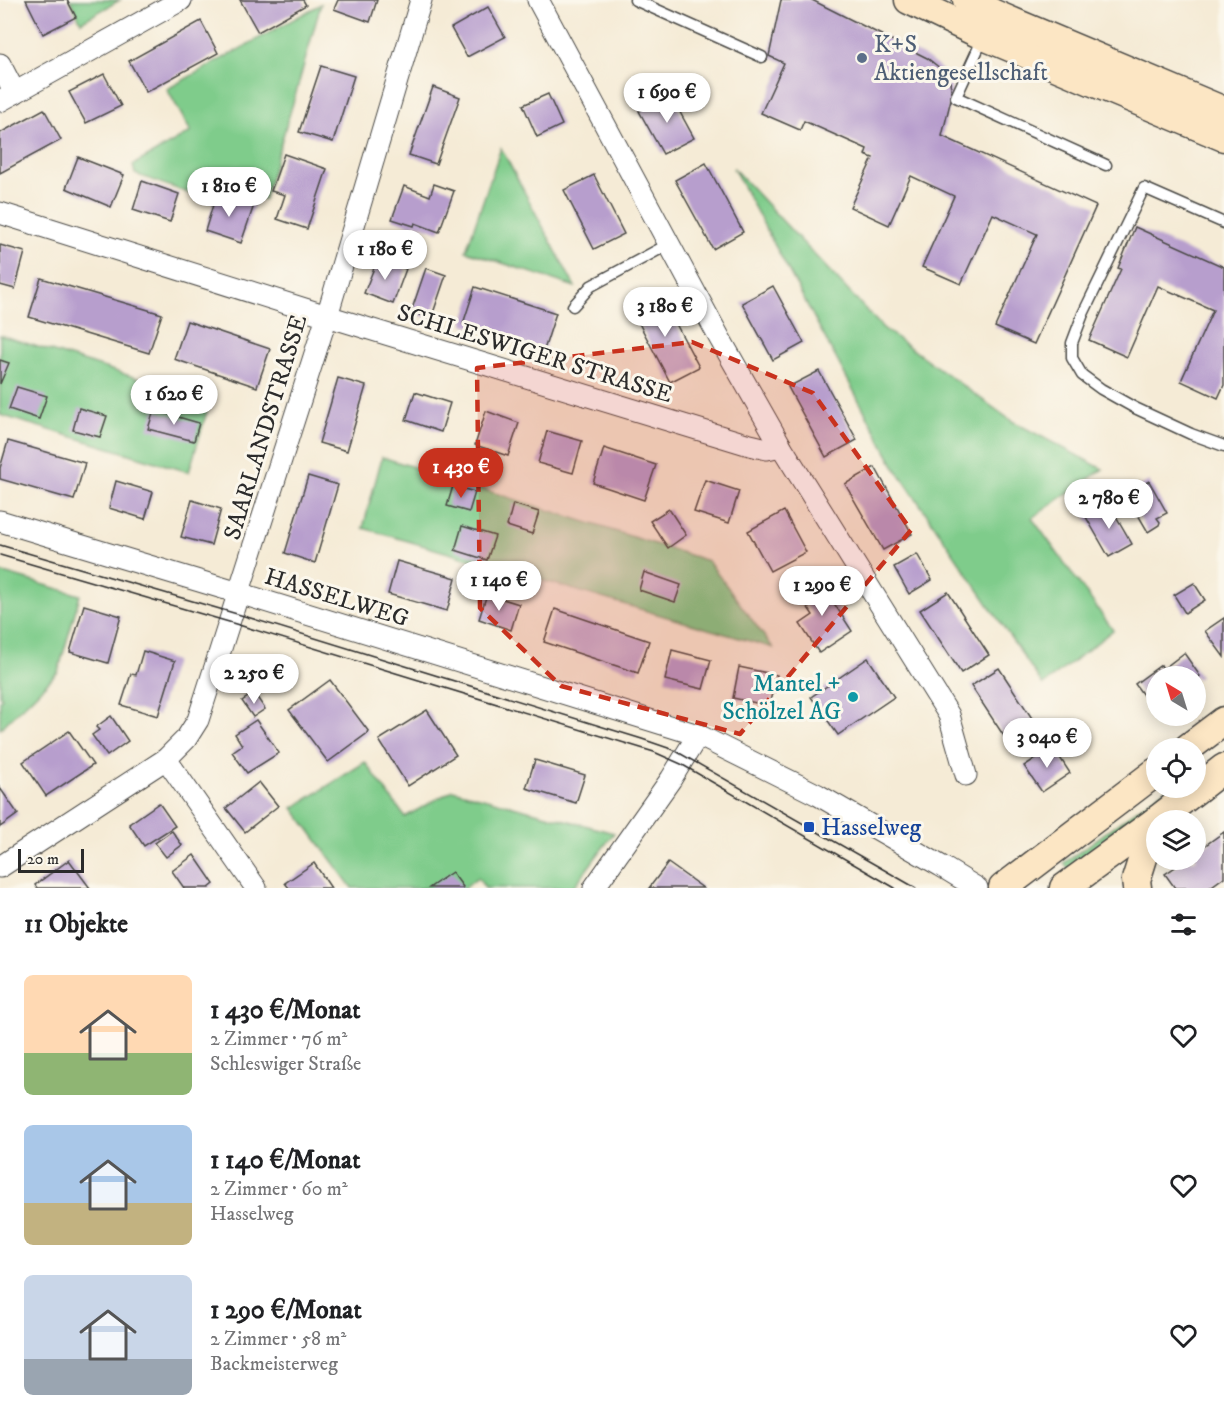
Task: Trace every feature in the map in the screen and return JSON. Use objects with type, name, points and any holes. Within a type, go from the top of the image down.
[{"type":"main road","points":[[909,0],[989,25],[1224,111]]},
{"type":"main road","points":[[967,0],[989,25],[1224,137]]},
{"type":"main road","points":[[1201,738],[1224,721]]},
{"type":"main road","points":[[1171,810],[1224,768]]},
{"type":"main road","points":[[1003,888],[1146,780]]},
{"type":"main road","points":[[1064,888],[1146,829]]},
{"type":"main road","points":[[1137,888],[1136,880],[1146,851]]},
{"type":"street","points":[[0,64],[7,97],[181,0]]},
{"type":"street","name":"SAARLANDSTRASSE","points":[[0,867],[166,759],[186,739],[198,720],[327,316],[421,0]]},
{"type":"street","points":[[538,0],[781,446],[949,715],[966,775]]},
{"type":"street","name":"SCHLESWIGER STRASSE","points":[[0,213],[747,444],[767,449],[781,446]]},
{"type":"street","name":"HASSELWEG","points":[[0,521],[698,735],[818,795],[977,888]]},
{"type":"street","points":[[594,888],[667,785],[698,735]]},
{"type":"street","points":[[166,759],[256,888]]},
{"type":"lane","points":[[635,0],[762,57]]},
{"type":"lane","points":[[989,25],[956,97],[1106,165]]},
{"type":"lane","points":[[1224,223],[1144,188],[1083,314],[1072,343],[1072,358],[1082,375],[1101,388],[1135,408],[1191,434],[1224,446]]},
{"type":"lane","points":[[573,306],[591,286],[669,244]]},
{"type":"highlighted area","points":[[692,342],[813,393],[911,530],[740,734],[561,686],[480,608],[477,368]]},
{"type":"green space","points":[[70,0],[120,0],[81,22]]},
{"type":"green space","points":[[321,4],[264,199],[202,184],[197,196],[135,174],[133,165],[191,132],[167,89]]},
{"type":"green space","points":[[501,148],[575,287],[466,251]]},
{"type":"green space","points":[[733,168],[883,328],[1012,421],[1103,469],[1032,518],[1113,630],[1043,685],[896,469]]},
{"type":"green space","points":[[0,335],[210,401],[189,472],[0,415]]},
{"type":"green space","points":[[382,457],[708,561],[773,648],[363,528]]},
{"type":"green space","points":[[0,572],[80,595],[58,672],[0,729],[0,700],[2,698],[0,696]]},
{"type":"green space","points":[[365,762],[405,817],[453,790],[614,833],[573,888],[485,888],[478,878],[464,888],[352,888],[293,808]]},
{"type":"green space","points":[[1153,798],[1166,798],[1150,810],[1146,810],[1146,813],[1069,870],[1064,863]]},
{"type":"building","points":[[26,0],[67,0],[76,17],[43,34]]},
{"type":"building","points":[[240,0],[303,0],[306,5],[258,32]]},
{"type":"building","points":[[338,0],[377,0],[370,22],[334,9]]},
{"type":"building","points":[[781,0],[812,0],[927,58],[941,69],[950,82],[952,95],[942,136],[1096,206],[1034,344],[995,327],[1037,234],[993,214],[961,284],[922,267],[954,196],[911,176],[889,225],[850,207],[873,158],[865,155],[867,149],[804,121],[800,130],[761,113],[784,63],[769,56]]},
{"type":"building","points":[[488,7],[505,37],[467,57],[451,28]]},
{"type":"building","points":[[201,21],[218,53],[146,92],[129,61]]},
{"type":"building","points":[[321,66],[354,76],[333,142],[299,132]]},
{"type":"building","points":[[104,74],[121,106],[86,123],[69,92]]},
{"type":"building","points":[[433,87],[460,97],[436,164],[409,155]]},
{"type":"building","points":[[548,94],[562,125],[537,137],[523,105]]},
{"type":"building","points":[[670,94],[694,138],[663,154],[639,111]]},
{"type":"building","points":[[44,109],[61,140],[0,173],[0,133]]},
{"type":"building","points":[[284,154],[327,169],[307,229],[277,219],[285,195],[271,191]]},
{"type":"building","points":[[78,157],[124,175],[111,207],[66,188]]},
{"type":"building","points":[[706,163],[743,232],[713,249],[675,180]]},
{"type":"building","points":[[594,175],[624,234],[594,249],[564,190]]},
{"type":"building","points":[[142,181],[179,194],[170,222],[133,210]]},
{"type":"building","points":[[434,184],[454,191],[439,232],[415,223],[414,226],[392,219],[404,186],[430,196]]},
{"type":"building","points":[[217,192],[254,205],[241,243],[205,231]]},
{"type":"building","points":[[1135,227],[1224,267],[1224,385],[1218,398],[1181,381],[1213,310],[1158,286],[1127,357],[1089,340],[1121,269],[1118,268]]},
{"type":"building","points":[[0,245],[25,252],[15,289],[0,285]]},
{"type":"building","points":[[378,258],[406,269],[393,304],[364,293]]},
{"type":"building","points":[[426,268],[446,275],[431,319],[411,312]]},
{"type":"building","points":[[41,278],[162,314],[149,353],[29,317]]},
{"type":"building","points":[[773,286],[804,343],[773,360],[742,303]]},
{"type":"building","points":[[475,287],[556,313],[544,350],[463,324]]},
{"type":"building","points":[[660,294],[699,367],[670,382],[632,310]]},
{"type":"building","points":[[187,321],[270,349],[257,387],[174,359]]},
{"type":"building","points":[[0,360],[9,363],[0,384]]},
{"type":"building","points":[[819,371],[857,440],[826,457],[788,387]]},
{"type":"building","points":[[338,378],[366,386],[347,451],[319,443]]},
{"type":"building","points":[[17,387],[47,396],[39,419],[9,409]]},
{"type":"building","points":[[415,392],[450,403],[441,432],[406,420]]},
{"type":"building","points":[[79,408],[107,416],[100,437],[73,430]]},
{"type":"building","points":[[154,410],[199,423],[194,441],[148,429]]},
{"type":"building","points":[[486,411],[519,423],[508,456],[475,445]]},
{"type":"building","points":[[547,431],[582,441],[573,473],[538,463]]},
{"type":"building","points":[[8,441],[85,463],[74,500],[0,479],[0,468]]},
{"type":"building","points":[[604,448],[656,465],[644,500],[593,483]]},
{"type":"building","points":[[875,467],[912,534],[883,550],[845,484]]},
{"type":"building","points":[[308,476],[338,485],[315,563],[285,553]]},
{"type":"building","points":[[705,480],[739,491],[729,523],[694,512]]},
{"type":"building","points":[[116,481],[153,492],[145,519],[109,508]]},
{"type":"building","points":[[1149,481],[1167,513],[1157,518],[1159,525],[1148,532],[1126,494]]},
{"type":"building","points":[[453,486],[475,492],[469,512],[447,506]]},
{"type":"building","points":[[192,500],[221,509],[211,545],[181,537]]},
{"type":"building","points":[[513,504],[539,512],[532,534],[507,526]]},
{"type":"building","points":[[1109,504],[1132,544],[1109,557],[1086,517]]},
{"type":"building","points":[[669,509],[686,535],[668,548],[650,521]]},
{"type":"building","points":[[784,511],[806,552],[770,571],[748,531]]},
{"type":"building","points":[[462,526],[495,536],[487,560],[455,550]]},
{"type":"building","points":[[917,554],[932,580],[909,594],[894,567]]},
{"type":"building","points":[[397,561],[456,578],[447,611],[388,594]]},
{"type":"building","points":[[644,572],[681,585],[675,602],[639,590]]},
{"type":"building","points":[[817,577],[852,631],[819,653],[800,624],[813,615],[796,590]]},
{"type":"building","points":[[1194,583],[1205,600],[1185,613],[1174,595]]},
{"type":"building","points":[[948,592],[989,655],[961,673],[920,610]]},
{"type":"building","points":[[487,594],[519,604],[511,630],[479,619]]},
{"type":"building","points":[[84,605],[121,616],[108,663],[70,652]]},
{"type":"building","points":[[555,609],[649,641],[638,673],[544,642]]},
{"type":"building","points":[[1224,618],[1224,657],[1205,631]]},
{"type":"building","points":[[672,650],[711,660],[703,689],[665,680]]},
{"type":"building","points":[[143,651],[175,661],[158,716],[121,705],[131,674],[136,675]]},
{"type":"building","points":[[1184,653],[1193,666],[1167,666]]},
{"type":"building","name":"Mantel + Schölzel AG","points":[[868,658],[894,697],[838,735],[811,697]]},
{"type":"building","points":[[739,667],[777,675],[770,706],[733,698]]},
{"type":"building","points":[[999,668],[1041,732],[1013,750],[971,686]]},
{"type":"building","points":[[1146,676],[1146,699],[1135,684]]},
{"type":"building","points":[[330,680],[369,732],[328,762],[289,710]]},
{"type":"building","points":[[254,693],[265,709],[253,717],[242,701]]},
{"type":"building","points":[[427,710],[456,755],[408,786],[379,740]]},
{"type":"building","points":[[111,716],[128,741],[107,756],[92,735],[99,730],[96,727]]},
{"type":"building","points":[[256,720],[279,753],[247,773],[232,752],[242,745],[235,734]]},
{"type":"building","points":[[69,731],[93,765],[46,796],[23,762]]},
{"type":"building","points":[[1053,747],[1070,773],[1042,792],[1024,766]]},
{"type":"building","points":[[535,760],[585,775],[576,803],[526,788]]},
{"type":"building","points":[[259,782],[278,806],[245,832],[226,808]]},
{"type":"building","points":[[0,788],[18,814],[0,827]]},
{"type":"building","points":[[159,803],[175,826],[144,846],[129,824]]},
{"type":"building","points":[[172,831],[182,845],[166,857],[155,843]]},
{"type":"building","points":[[1224,832],[1224,877],[1209,888],[1175,888],[1165,874],[1171,870],[1206,870],[1206,845]]},
{"type":"building","points":[[194,855],[214,884],[209,888],[184,888],[172,871]]},
{"type":"building","points":[[69,860],[90,888],[37,888],[35,885]]},
{"type":"building","points":[[314,863],[331,888],[289,888],[285,883]]},
{"type":"building","points":[[668,863],[703,888],[649,888]]},
{"type":"building","points":[[452,872],[462,888],[429,888]]},
{"type":"tram line","points":[[0,545],[244,616],[674,750],[916,888]]},
{"type":"tram line","points":[[0,555],[229,622],[654,752],[681,764],[895,888]]},
{"type":"place","name":"K+S Aktiengesellschaft","points":[[862,58]]},
{"type":"place","name":"Mantel + Schölzel AG","points":[[853,697]]},
{"type":"place","name":"Hasselweg","points":[[809,827]]}]
